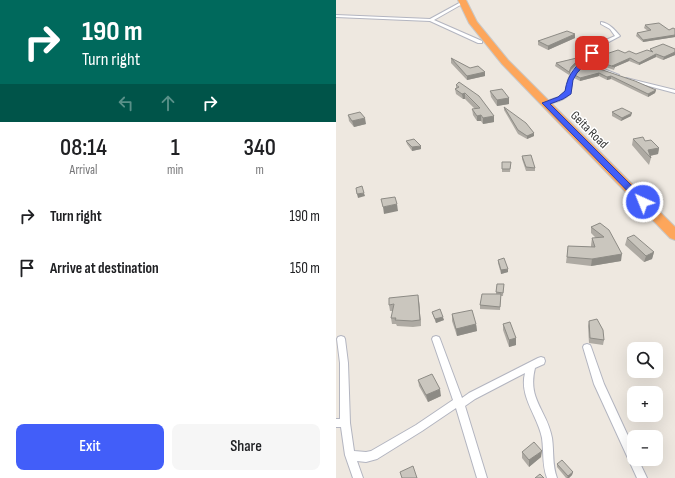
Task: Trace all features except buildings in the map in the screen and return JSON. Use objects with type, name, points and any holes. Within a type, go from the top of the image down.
[{"type":"highway","name":"Geita Road","points":[[462,1],[477,28],[505,62],[675,235]]},
{"type":"street","points":[[431,20],[462,1]]},
{"type":"street","points":[[336,16],[431,20],[480,42]]},
{"type":"street","points":[[546,103],[561,98],[568,92],[570,80],[574,72],[601,44],[618,36],[611,28],[602,23]]},
{"type":"street","points":[[583,63],[629,79],[675,92]]},
{"type":"street","points":[[341,338],[344,370],[340,423],[358,478]]},
{"type":"street","points":[[436,339],[459,402],[482,478]]},
{"type":"street","points":[[587,347],[599,384],[642,478]]},
{"type":"street","points":[[350,455],[366,457],[379,452],[459,402],[541,361]]},
{"type":"street","points":[[531,366],[528,377],[528,391],[547,438],[547,459],[552,478]]},
{"type":"route","points":[[592,53],[574,72],[570,80],[568,92],[561,98],[546,103],[643,202]]}]
